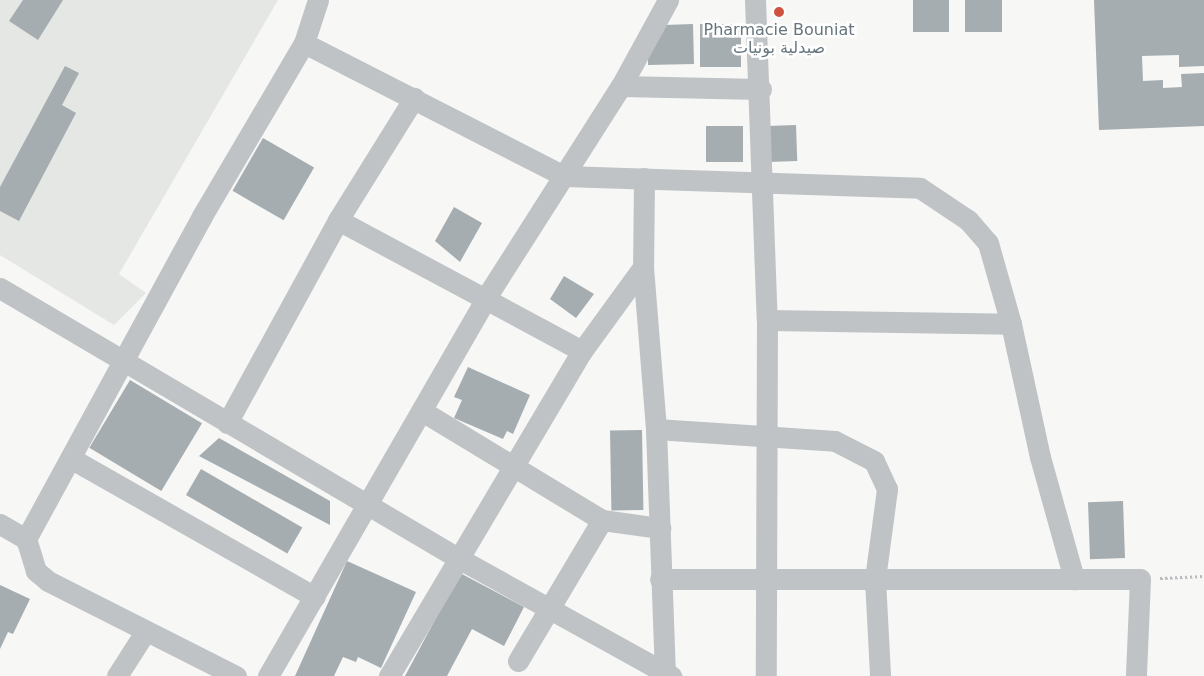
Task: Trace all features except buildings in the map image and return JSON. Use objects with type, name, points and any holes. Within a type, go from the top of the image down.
[{"type":"street","points":[[26,539],[126,360],[202,216],[304,43],[318,0]]},
{"type":"street","points":[[268,676],[487,296],[622,86],[668,0]]},
{"type":"street","points":[[755,0],[761,89],[767,320],[768,436],[764,580],[766,676]]},
{"type":"street","points":[[304,43],[564,176],[920,188],[968,220],[988,243],[1011,324],[1040,457],[1074,579]]},
{"type":"street","points":[[622,86],[761,89]]},
{"type":"street","points":[[226,423],[338,220],[414,98]]},
{"type":"street","points":[[644,178],[643,266],[656,429],[660,579],[667,675]]},
{"type":"street","points":[[338,220],[487,296],[582,351]]},
{"type":"street","points":[[389,676],[458,558],[517,466],[582,351],[643,266]]},
{"type":"street","points":[[0,288],[126,360],[226,423],[370,502],[458,558],[551,606],[667,675]]},
{"type":"street","points":[[767,320],[1011,324]]},
{"type":"street","points":[[422,411],[517,466],[602,520],[660,528]]},
{"type":"street","points":[[656,429],[836,441],[874,461],[887,489],[875,579],[880,676]]},
{"type":"street","points":[[72,459],[315,597]]},
{"type":"street","points":[[518,661],[602,520]]},
{"type":"street","points":[[0,524],[26,539],[36,571],[48,581],[145,632],[236,676]]},
{"type":"street","points":[[660,579],[1140,579],[1136,676]]},
{"type":"street","points":[[117,676],[145,632]]},
{"type":"path","points":[[1140,579],[1204,576]]},
{"type":"shaded area","points":[[0,0],[278,0],[119,274],[146,293],[114,325],[0,255]]},
{"type":"place","name":"Pharmacie Bouniat صيدلية بونيات","points":[[779,12]]}]
